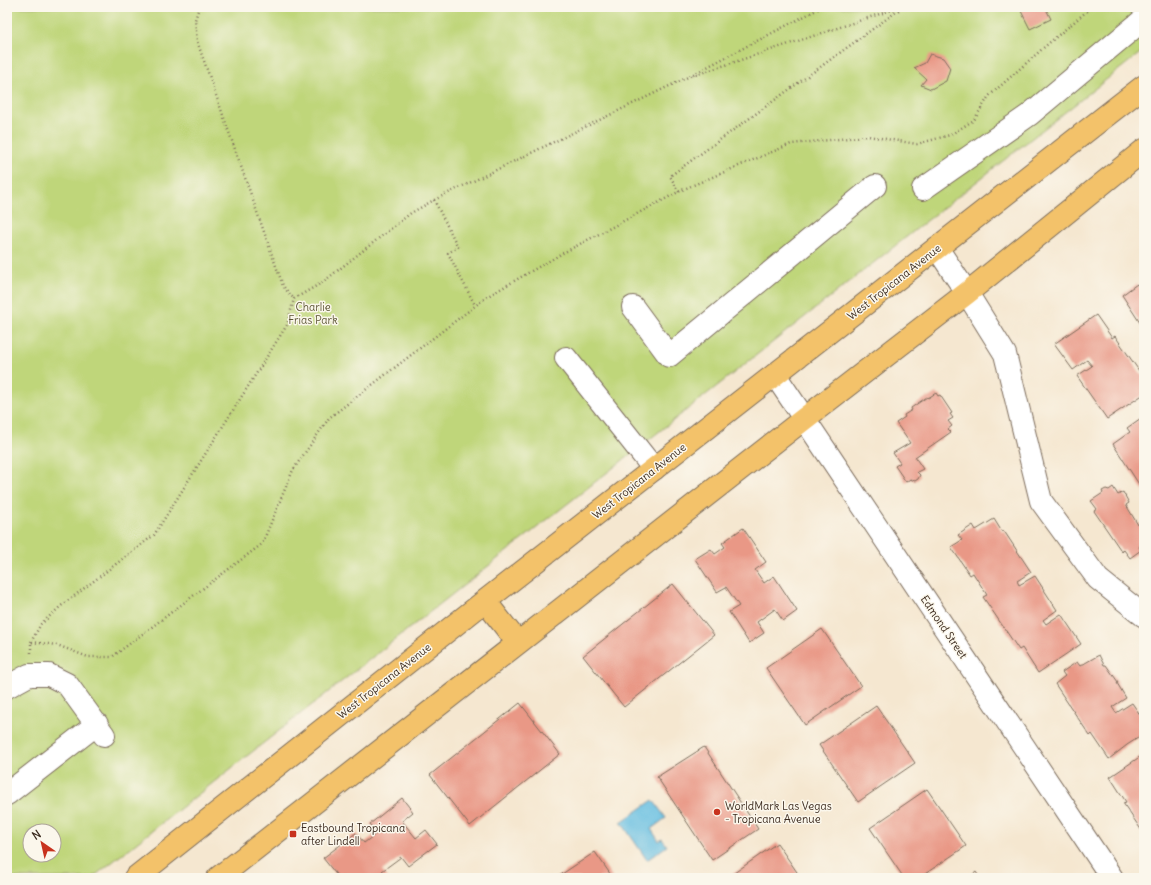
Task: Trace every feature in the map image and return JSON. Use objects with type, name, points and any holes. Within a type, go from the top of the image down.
[{"type":"main road","name":"West Tropicana Avenue","points":[[140,877],[485,601],[775,376],[1144,86]]},
{"type":"main road","points":[[218,878],[967,293],[1144,150]]},
{"type":"main road","points":[[485,601],[518,643]]},
{"type":"street","points":[[923,189],[1029,115],[1144,19]]},
{"type":"street","points":[[633,307],[669,356],[875,186]]},
{"type":"street","points":[[937,248],[1005,354],[1041,501],[1098,579],[1144,616]]},
{"type":"street","points":[[566,358],[654,469]]},
{"type":"street","name":"Edmond Street","points":[[775,376],[1112,878]]},
{"type":"street","points":[[7,687],[29,675],[49,675],[67,684],[100,730],[7,794]]},
{"type":"path","points":[[199,7],[194,20],[197,41],[283,286],[294,299]]},
{"type":"path","points":[[29,675],[31,642],[40,624],[61,606],[154,535],[287,325],[294,299],[323,282],[411,213],[434,200],[684,79],[822,7]]},
{"type":"path","points":[[684,79],[903,7]]},
{"type":"path","points":[[679,192],[670,176],[903,7]]},
{"type":"path","points":[[31,642],[57,645],[88,657],[112,657],[262,544],[293,470],[329,418],[488,296],[556,257],[679,192],[790,144],[868,136],[917,144],[950,135],[974,120],[989,96],[1092,7]]},
{"type":"path","points":[[434,200],[458,247],[448,253],[475,305]]},
{"type":"green space","name":"Charlie Frias Park","points":[[7,7],[1144,7],[1144,50],[92,878],[7,878]]},
{"type":"water","points":[[653,800],[666,818],[651,829],[659,841],[662,839],[667,846],[647,860],[621,822]]},
{"type":"building","points":[[1019,7],[1045,7],[1051,19],[1030,29]]},
{"type":"building","points":[[930,54],[943,58],[950,68],[946,81],[931,89],[921,85],[926,79],[914,68],[925,63]]},
{"type":"building","points":[[1137,284],[1144,294],[1144,329],[1122,295]]},
{"type":"building","points":[[1096,315],[1112,338],[1115,336],[1144,378],[1144,394],[1107,419],[1077,376],[1092,366],[1087,360],[1073,370],[1054,344]]},
{"type":"building","points":[[936,393],[938,396],[940,395],[952,413],[950,414],[953,418],[948,421],[952,426],[948,429],[951,432],[915,457],[923,469],[917,472],[920,475],[918,479],[915,481],[910,479],[906,482],[895,466],[900,463],[893,453],[910,443],[896,423],[912,410],[911,408],[927,397],[928,398]]},
{"type":"building","points":[[1141,418],[1144,422],[1144,492],[1113,444],[1130,432],[1127,428]]},
{"type":"building","points":[[1113,487],[1118,495],[1123,492],[1129,503],[1126,505],[1138,525],[1143,522],[1144,524],[1144,543],[1142,543],[1139,547],[1141,550],[1130,558],[1124,550],[1122,552],[1094,511],[1097,509],[1091,501],[1103,493],[1102,491],[1106,489],[1109,490]]},
{"type":"building","points":[[994,519],[1002,532],[1004,531],[1031,572],[1017,581],[1019,585],[1035,576],[1057,610],[1043,620],[1046,624],[1061,614],[1081,644],[1038,673],[1022,648],[1019,650],[983,597],[987,595],[973,573],[970,575],[951,547],[962,540],[958,535],[973,525],[976,530]]},
{"type":"building","points":[[743,528],[766,562],[755,570],[764,583],[774,576],[797,611],[783,621],[775,609],[757,622],[764,633],[749,643],[729,612],[739,606],[726,587],[717,592],[695,559],[711,549],[715,554],[725,547],[722,543]]},
{"type":"building","points":[[673,584],[714,635],[624,707],[583,656]]},
{"type":"building","points":[[822,629],[861,686],[805,725],[766,668]]},
{"type":"building","points":[[1099,655],[1104,665],[1106,665],[1118,682],[1117,683],[1126,698],[1112,707],[1116,713],[1132,703],[1143,719],[1142,720],[1144,723],[1144,734],[1109,759],[1092,734],[1090,736],[1055,684],[1065,676],[1062,672],[1077,662],[1080,666]]},
{"type":"building","points":[[1144,670],[1144,680],[1139,674]]},
{"type":"building","points":[[520,703],[560,754],[470,826],[430,775]]},
{"type":"building","points":[[876,706],[915,763],[858,802],[819,745]]},
{"type":"building","points":[[704,747],[758,829],[712,860],[657,777]]},
{"type":"building","points":[[1144,754],[1144,834],[1123,803],[1126,802],[1110,777]]},
{"type":"building","points":[[927,789],[966,846],[919,878],[904,878],[870,828]]},
{"type":"building","points":[[402,798],[413,812],[402,821],[416,838],[426,830],[437,844],[408,866],[401,857],[382,871],[388,878],[346,878],[343,875],[339,878],[323,858],[356,833],[364,843],[377,833],[370,824]]},
{"type":"building","points":[[777,843],[801,878],[727,878]]},
{"type":"building","points":[[595,852],[613,878],[556,878]]},
{"type":"building","points":[[976,872],[980,878],[968,878]]},
{"type":"place","name":"WorldMark Las Vegas - Tropicana Avenue","points":[[717,812]]},
{"type":"place","name":"Eastbound Tropicana after Lindell","points":[[293,834]]}]
